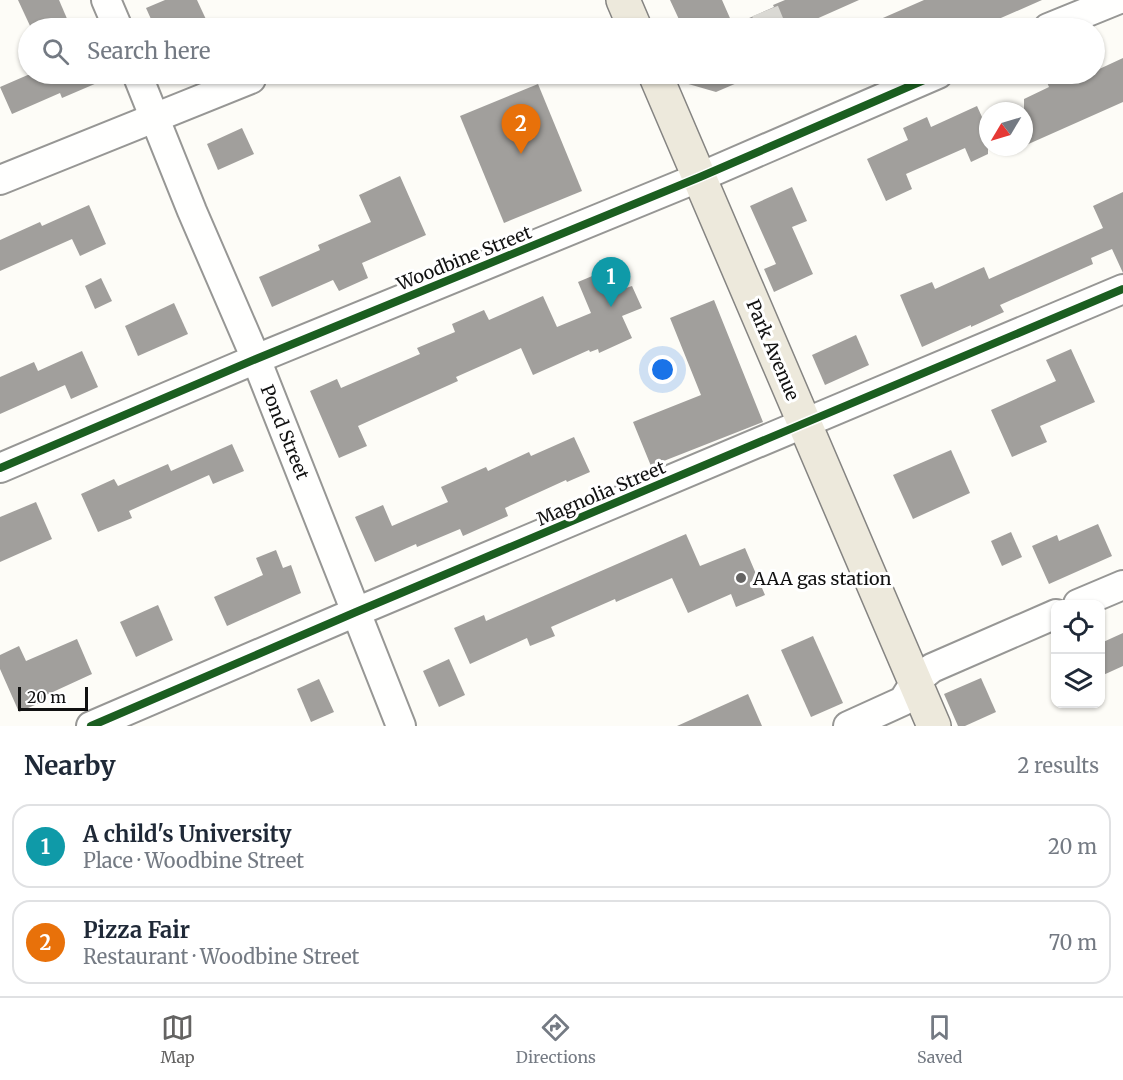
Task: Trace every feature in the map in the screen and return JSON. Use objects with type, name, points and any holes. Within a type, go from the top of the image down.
[{"type":"main road","points":[[623,0],[631,18]]},
{"type":"main road","name":"Park Avenue","points":[[659,84],[934,726]]},
{"type":"street","points":[[106,0],[114,18]]},
{"type":"street","points":[[1073,18],[1117,0]]},
{"type":"street","name":"Pond Street","points":[[141,84],[192,211],[256,359],[401,726]]},
{"type":"street","points":[[0,180],[238,84]]},
{"type":"street","name":"Woodbine Street","points":[[0,468],[256,359],[700,177],[915,84]]},
{"type":"street","name":"Magnolia Street","points":[[91,726],[1123,289]]},
{"type":"street","points":[[1087,600],[1123,585]]},
{"type":"street","points":[[848,726],[903,701],[915,682],[932,668],[1051,616]]},
{"type":"building","points":[[18,0],[59,0],[67,18],[26,18]]},
{"type":"building","points":[[165,0],[197,0],[205,18],[150,18],[146,8]]},
{"type":"building","points":[[670,0],[722,0],[730,18],[678,18]]},
{"type":"building","points":[[785,0],[859,0],[818,18],[749,18]]},
{"type":"building","points":[[924,0],[1042,0],[1001,18],[883,18]]},
{"type":"building","points":[[1123,58],[1123,102],[1033,142],[1033,102],[1024,102],[1024,99],[1049,87],[1048,84],[1105,84],[1105,66]]},
{"type":"building","points":[[18,79],[18,84],[95,84],[62,98],[60,93],[12,114],[0,87]]},
{"type":"building","points":[[538,84],[582,191],[504,223],[460,116]]},
{"type":"building","points":[[688,84],[735,84],[716,92]]},
{"type":"building","points":[[977,106],[979,110],[979,156],[984,156],[971,162],[965,148],[906,174],[912,189],[886,201],[867,159],[908,140],[903,128],[927,117],[931,127]]},
{"type":"building","points":[[242,128],[254,154],[218,170],[207,144]]},
{"type":"building","points":[[400,176],[426,235],[362,263],[368,278],[339,291],[333,280],[272,307],[259,277],[320,250],[318,245],[371,222],[359,195]]},
{"type":"building","points":[[792,187],[807,221],[792,227],[813,274],[774,292],[764,269],[776,264],[750,206]]},
{"type":"building","points":[[1123,192],[1123,273],[1112,249],[1091,258],[1093,264],[1000,305],[1004,312],[922,347],[900,295],[932,282],[935,289],[984,267],[989,279],[1103,228],[1093,206]]},
{"type":"building","points":[[89,205],[106,244],[80,256],[72,239],[0,271],[0,240],[40,222],[42,226]]},
{"type":"building","points":[[616,266],[626,288],[632,286],[642,308],[622,316],[632,338],[599,353],[598,349],[590,352],[589,350],[533,375],[521,348],[456,377],[458,381],[358,426],[367,446],[339,458],[310,391],[337,379],[341,388],[420,354],[417,348],[455,332],[452,324],[484,310],[489,320],[543,296],[557,327],[591,313],[578,282]]},
{"type":"building","points":[[101,278],[112,301],[95,309],[85,286]]},
{"type":"building","points":[[714,300],[763,422],[651,466],[633,422],[701,395],[670,318]]},
{"type":"building","points":[[174,303],[188,334],[138,356],[125,326]]},
{"type":"building","points":[[856,335],[869,365],[825,385],[812,355]]},
{"type":"building","points":[[1071,349],[1095,402],[1040,426],[1047,442],[1012,457],[991,410],[1056,381],[1046,360]]},
{"type":"building","points":[[82,351],[98,387],[71,399],[65,385],[0,414],[0,377],[34,362],[38,371]]},
{"type":"building","points":[[574,437],[590,472],[567,482],[566,480],[505,508],[508,516],[463,536],[460,529],[417,547],[416,544],[375,562],[355,517],[383,505],[392,526],[448,502],[441,487],[486,467],[488,471],[529,452],[531,456]]},
{"type":"building","points":[[232,444],[244,471],[213,484],[209,475],[129,511],[132,518],[98,532],[81,494],[114,479],[118,486],[168,464],[171,471]]},
{"type":"building","points":[[951,450],[970,493],[913,519],[893,475]]},
{"type":"building","points":[[36,502],[52,539],[0,562],[0,517]]},
{"type":"building","points":[[1098,524],[1112,556],[1049,584],[1032,546],[1057,535],[1059,541]]},
{"type":"building","points":[[1011,532],[1022,557],[1002,566],[991,541]]},
{"type":"building","points":[[686,534],[700,566],[745,548],[765,595],[736,607],[731,594],[688,613],[672,578],[616,602],[615,599],[551,627],[555,636],[530,646],[527,638],[470,664],[454,628],[484,615],[486,621]]},
{"type":"building","points":[[276,550],[283,568],[291,565],[301,593],[227,626],[214,597],[263,575],[256,558]]},
{"type":"building","points":[[158,605],[173,640],[136,657],[120,622]]},
{"type":"building","points":[[1123,633],[1123,666],[1105,674],[1105,654],[1105,641]]},
{"type":"building","points":[[813,636],[843,703],[811,717],[781,650]]},
{"type":"building","points":[[77,639],[92,674],[42,697],[44,701],[19,712],[0,669],[0,655],[19,646],[26,661]]},
{"type":"building","points":[[449,659],[465,695],[439,707],[423,671]]},
{"type":"building","points":[[981,678],[996,712],[965,726],[958,726],[944,694]]},
{"type":"building","points":[[319,679],[334,712],[311,722],[297,689]]},
{"type":"building","points":[[748,694],[762,726],[677,726]]},
{"type":"tunnel","points":[[765,11],[768,18]]},
{"type":"cycle path","points":[[0,468],[256,359],[700,177],[915,84]]},
{"type":"cycle path","points":[[91,726],[1123,289]]},
{"type":"place","name":"Pizza Fair","points":[[521,154]]},
{"type":"place","name":"A child's University","points":[[611,307]]},
{"type":"place","name":"AAA gas station","points":[[741,578]]}]
